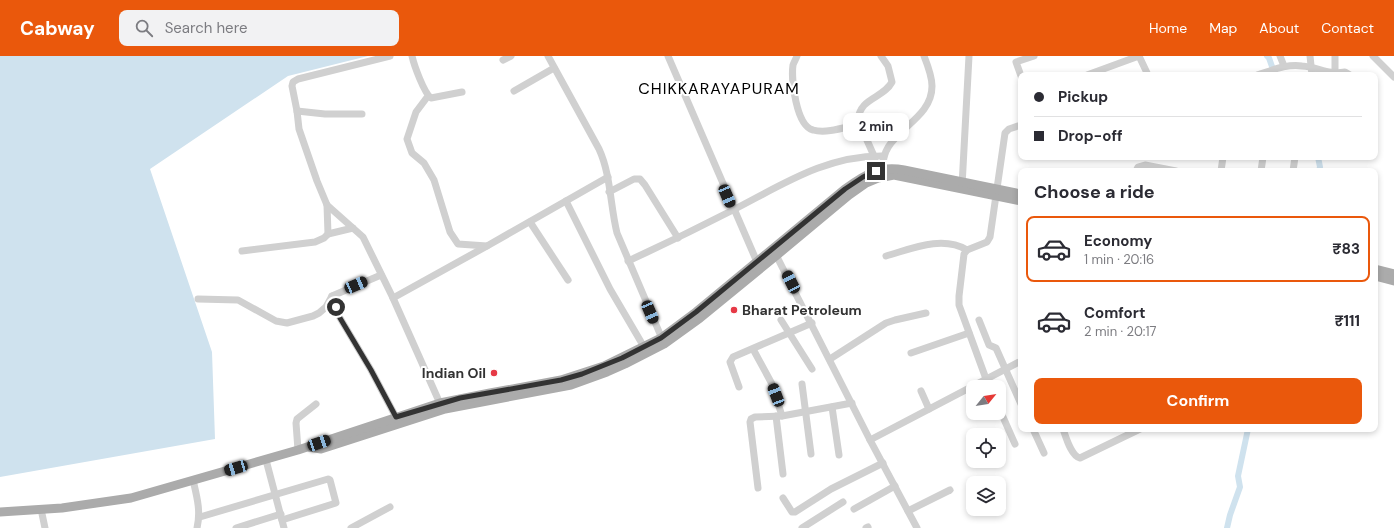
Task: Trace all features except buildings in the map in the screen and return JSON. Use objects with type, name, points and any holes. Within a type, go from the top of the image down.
[{"type":"main road","points":[[441,406],[571,385],[607,372],[644,355],[663,341],[700,318],[845,189],[863,177],[894,168],[962,185],[996,192],[1018,194]]},
{"type":"main road","points":[[996,192],[1018,200]]},
{"type":"main road","points":[[0,512],[62,508],[131,498],[266,460],[398,420],[467,397],[561,380],[604,366],[644,347],[663,341],[757,262],[775,252]]},
{"type":"main road","points":[[1378,270],[1394,274]]},
{"type":"main road","points":[[1378,277],[1394,281]]},
{"type":"street","points":[[328,234],[327,205],[299,129],[292,86],[293,82],[390,56]]},
{"type":"street","points":[[412,56],[428,96],[431,98],[437,98],[462,92]]},
{"type":"street","points":[[502,60],[511,56]]},
{"type":"street","points":[[548,56],[605,161],[613,217],[617,233],[663,341]]},
{"type":"street","points":[[668,56],[733,210],[757,262]]},
{"type":"street","points":[[797,56],[793,64],[793,78],[800,117],[804,123],[812,130],[843,128],[859,124]]},
{"type":"street","points":[[880,173],[859,124],[858,114],[864,104],[886,90],[892,82],[888,66],[881,56]]},
{"type":"street","points":[[880,173],[884,156],[893,140],[926,108],[930,100],[932,86],[930,71],[924,56]]},
{"type":"street","points":[[962,185],[969,56]]},
{"type":"street","points":[[1019,72],[1014,59],[1034,56]]},
{"type":"street","points":[[1095,72],[1139,56],[1147,72]]},
{"type":"street","points":[[1278,68],[1280,56]]},
{"type":"street","points":[[1310,56],[1311,71]]},
{"type":"street","points":[[1333,72],[1335,56]]},
{"type":"street","points":[[1373,56],[1394,77]]},
{"type":"street","points":[[1266,72],[1278,68],[1304,66],[1311,71]]},
{"type":"street","points":[[514,92],[554,68]]},
{"type":"street","points":[[428,96],[416,112],[407,139],[412,153],[424,163],[434,180],[450,232],[458,244],[487,246]]},
{"type":"street","points":[[297,111],[325,114],[362,114]]},
{"type":"street","points":[[986,379],[959,305],[964,254],[967,250],[987,242],[990,237],[1004,133],[1009,129],[1018,126]]},
{"type":"street","points":[[628,261],[678,238],[812,170],[842,160],[884,156]]},
{"type":"street","points":[[1139,168],[1145,165],[1160,168]]},
{"type":"street","points":[[393,298],[608,177]]},
{"type":"street","points":[[609,192],[634,179],[640,179],[678,238]]},
{"type":"street","points":[[566,201],[610,289],[644,347]]},
{"type":"street","points":[[327,205],[363,237],[393,298],[441,406]]},
{"type":"street","points":[[530,222],[568,280]]},
{"type":"street","points":[[242,251],[315,242],[324,238],[328,234],[353,228]]},
{"type":"street","points":[[886,256],[926,245],[952,244],[967,250]]},
{"type":"street","points":[[775,252],[870,440],[917,528]]},
{"type":"street","points":[[198,299],[238,300],[276,321],[288,323],[319,313],[326,307],[332,296],[381,275]]},
{"type":"street","points":[[332,296],[340,318],[371,370],[398,420]]},
{"type":"street","points":[[830,359],[886,323],[926,313]]},
{"type":"street","points":[[780,320],[790,333],[812,369]]},
{"type":"street","points":[[979,320],[989,345],[996,348],[1018,398]]},
{"type":"street","points":[[739,387],[730,362],[733,357],[812,323]]},
{"type":"street","points":[[911,353],[969,333]]},
{"type":"street","points":[[753,349],[772,384],[779,416],[783,474]]},
{"type":"street","points":[[870,440],[1018,363]]},
{"type":"street","points":[[802,384],[811,454]]},
{"type":"street","points":[[921,391],[929,409]]},
{"type":"street","points":[[758,488],[750,422],[751,419],[755,417],[779,416],[852,403]]},
{"type":"street","points":[[303,448],[296,423],[297,418],[316,404]]},
{"type":"street","points":[[832,407],[839,455]]},
{"type":"street","points":[[1004,420],[1015,444]]},
{"type":"street","points":[[1034,432],[1044,453]]},
{"type":"street","points":[[1063,432],[1073,453],[1080,458],[1134,432]]},
{"type":"street","points":[[266,460],[284,528]]},
{"type":"street","points":[[783,498],[792,512],[795,512],[831,489],[883,463]]},
{"type":"street","points":[[200,517],[328,479],[331,481],[336,503],[236,528]]},
{"type":"street","points":[[193,480],[200,517],[197,528]]},
{"type":"street","points":[[854,509],[895,486]]},
{"type":"street","points":[[908,511],[950,490]]},
{"type":"street","points":[[802,528],[843,502]]},
{"type":"street","points":[[351,528],[363,525],[390,506]]},
{"type":"street","points":[[41,509],[45,528]]},
{"type":"water","points":[[0,56],[368,56],[288,76],[150,169],[212,352],[215,439],[0,477]]},
{"type":"waterway","points":[[1267,56],[1274,72]]},
{"type":"waterway","points":[[1319,160],[1320,168]]},
{"type":"waterway","points":[[1227,528],[1240,487],[1238,476],[1247,432]]},
{"type":"place","name":"Bharat Petroleum","points":[[734,310]]},
{"type":"place","name":"Indian Oil","points":[[494,373]]},
{"type":"district","name":"CHIKKARAYAPURAM","points":[[719,88]]},
{"type":"route","points":[[336,307],[340,318],[371,370],[396,417],[460,398],[561,380],[604,366],[661,338],[720,294],[845,189],[863,177],[876,171]]}]
